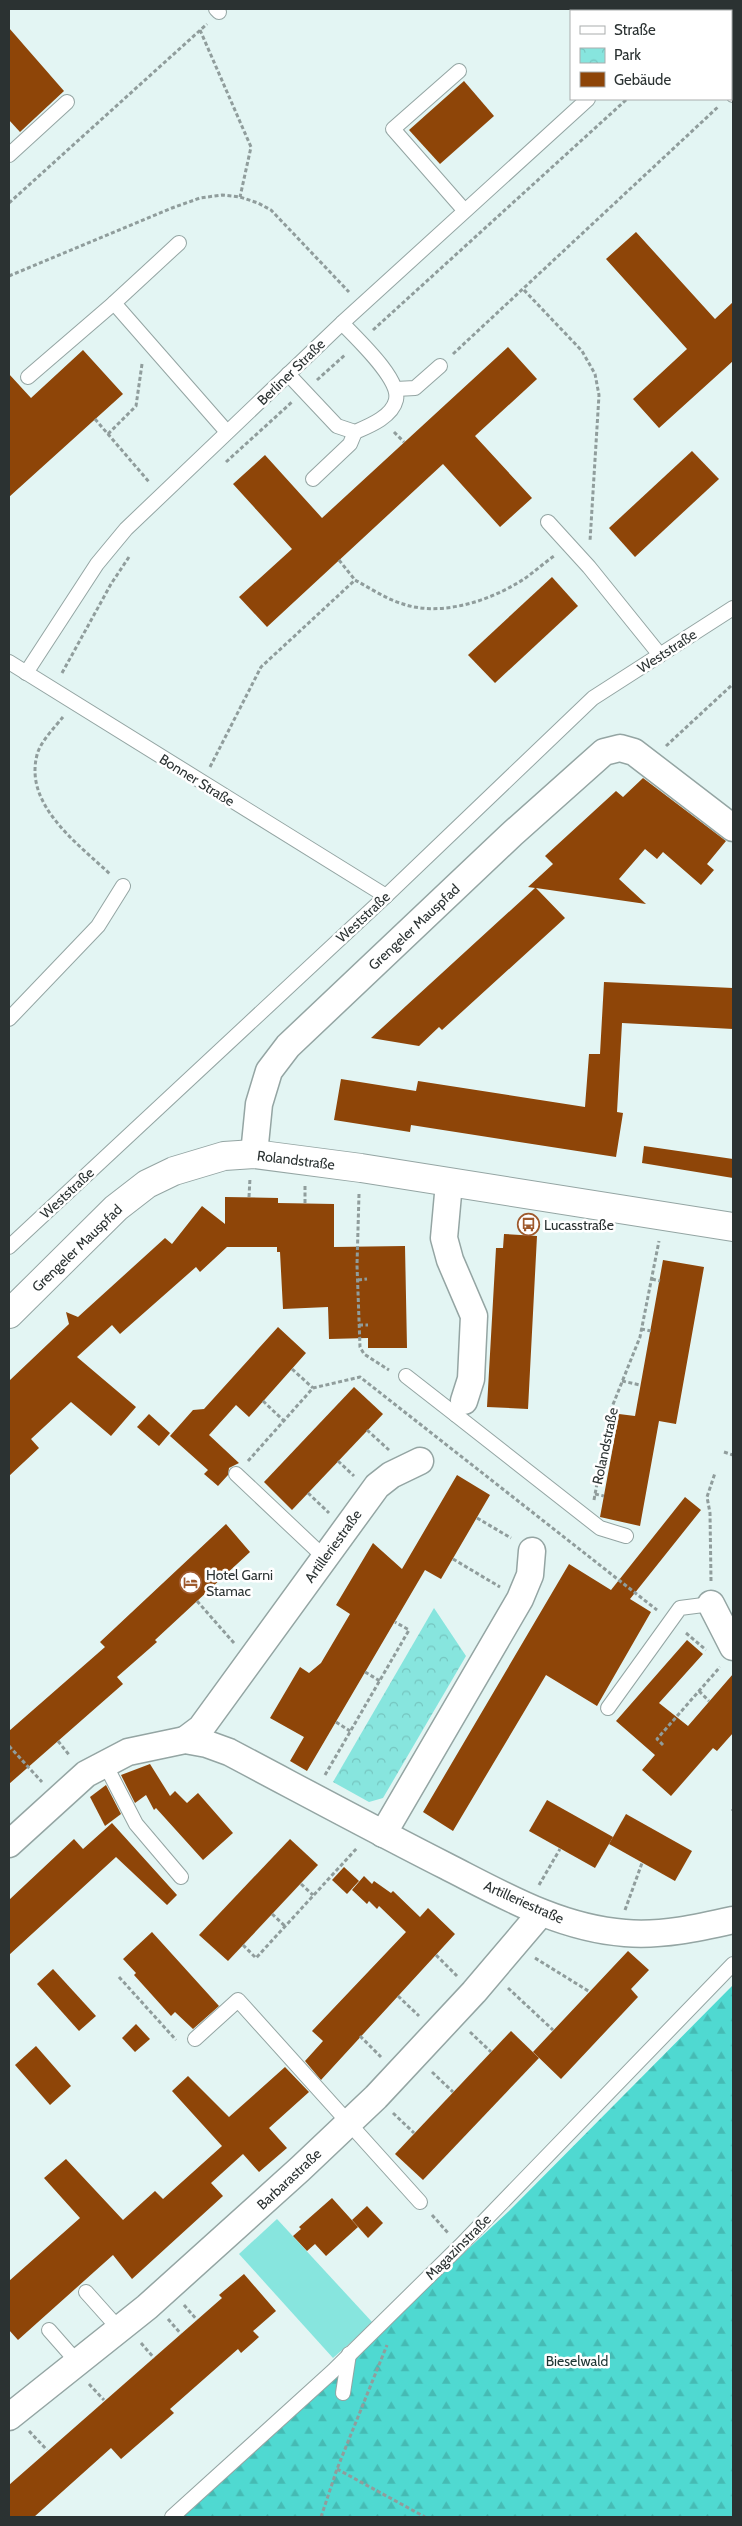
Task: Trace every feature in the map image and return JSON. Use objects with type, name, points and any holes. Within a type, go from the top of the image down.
[{"type":"main road","name":"Rolandstraße","points":[[147,1184],[201,1161],[361,1168],[733,1227]]},
{"type":"main road","name":"Grengeler Mauspfad","points":[[9,1314],[116,1208],[147,1184]]},
{"type":"street","name":"Grengeler Mauspfad","points":[[252,1163],[259,1104],[266,1080],[269,1071],[288,1046],[512,834],[589,764],[604,752],[620,748],[642,757]]},
{"type":"street","points":[[642,757],[733,828]]},
{"type":"street","points":[[449,1182],[444,1238],[450,1260],[474,1316],[471,1379],[460,1408]]},
{"type":"street","name":"Artilleriestraße","points":[[185,1740],[201,1728],[377,1486],[391,1475],[420,1461]]},
{"type":"street","points":[[379,1832],[520,1599],[530,1575],[532,1551]]},
{"type":"street","points":[[711,1604],[728,1656]]},
{"type":"street","name":"Artilleriestraße","points":[[9,1844],[86,1774],[128,1752],[185,1740],[207,1744],[228,1752],[379,1832],[534,1910],[585,1927],[618,1932],[655,1933],[693,1929],[733,1920]]},
{"type":"street","name":"Barbarastraße","points":[[9,2417],[120,2330],[208,2254],[348,2124],[492,1972],[534,1910]]},
{"type":"lane","points":[[459,72],[393,129],[464,210]]},
{"type":"lane","name":"Berliner Straße","points":[[26,673],[97,564],[126,529],[342,323],[587,100]]},
{"type":"lane","points":[[9,155],[67,102]]},
{"type":"lane","points":[[28,377],[114,303],[178,243]]},
{"type":"lane","points":[[114,303],[227,432]]},
{"type":"lane","points":[[313,479],[350,444],[354,432],[386,415],[396,400],[396,389],[386,372],[342,323]]},
{"type":"lane","points":[[396,389],[415,388],[440,366]]},
{"type":"lane","points":[[288,374],[337,426],[354,432]]},
{"type":"lane","points":[[548,522],[589,566],[660,655]]},
{"type":"lane","name":"Weststraße","points":[[9,1247],[386,896],[592,698],[733,608]]},
{"type":"lane","name":"Bonner Straße","points":[[9,662],[386,896]]},
{"type":"lane","points":[[9,1019],[98,926],[123,886]]},
{"type":"lane","points":[[406,1376],[460,1408],[600,1528],[626,1536]]},
{"type":"lane","points":[[236,1474],[324,1557]]},
{"type":"lane","points":[[608,1708],[680,1608],[711,1604]]},
{"type":"lane","points":[[105,1764],[136,1824],[181,1877]]},
{"type":"lane","name":"Magazinstraße","points":[[172,2517],[350,2354],[460,2246],[733,1964]]},
{"type":"lane","points":[[195,2039],[238,2000],[420,2202]]},
{"type":"lane","points":[[86,2292],[120,2330]]},
{"type":"lane","points":[[49,2330],[78,2363]]},
{"type":"lane","points":[[343,2393],[350,2354]]},
{"type":"path","points":[[9,203],[200,30],[218,11]]},
{"type":"path","points":[[200,30],[251,147],[240,197]]},
{"type":"path","points":[[440,366],[524,290],[725,100]]},
{"type":"path","points":[[524,290],[582,351],[595,374],[599,395],[589,566]]},
{"type":"path","points":[[108,434],[136,406],[146,340]]},
{"type":"path","points":[[95,419],[160,495]]},
{"type":"path","points":[[339,560],[355,580],[403,604],[432,608],[488,598],[516,585],[568,545]]},
{"type":"path","points":[[202,783],[262,667],[355,580]]},
{"type":"path","points":[[642,757],[733,684]]},
{"type":"path","points":[[64,716],[37,753],[34,775],[38,792],[58,825],[123,886]]},
{"type":"path","points":[[249,1197],[252,1163]]},
{"type":"path","points":[[361,1168],[358,1280],[360,1347],[364,1354],[377,1364],[406,1376]]},
{"type":"path","points":[[305,1203],[306,1185]]},
{"type":"path","name":"Rolandstraße","points":[[584,1516],[595,1494],[610,1412],[641,1330],[659,1240]]},
{"type":"path","points":[[358,1280],[367,1279]]},
{"type":"path","points":[[652,1279],[660,1281]]},
{"type":"path","points":[[359,1325],[368,1325]]},
{"type":"path","points":[[641,1330],[650,1331]]},
{"type":"path","points":[[292,1369],[313,1388]]},
{"type":"path","points":[[236,1474],[313,1388],[360,1377],[672,1621],[708,1652]]},
{"type":"path","points":[[622,1381],[640,1385]]},
{"type":"path","points":[[263,1401],[284,1421]]},
{"type":"path","points":[[605,1442],[613,1443]]},
{"type":"path","points":[[724,1452],[733,1456]]},
{"type":"path","points":[[711,1604],[710,1513],[707,1497],[715,1474]]},
{"type":"path","points":[[595,1494],[604,1496]]},
{"type":"path","points":[[477,1518],[532,1551]]},
{"type":"path","points":[[453,1559],[520,1599]]},
{"type":"path","points":[[197,1601],[249,1660]]},
{"type":"path","points":[[313,1796],[409,1630],[395,1622]]},
{"type":"path","points":[[664,1745],[657,1739],[728,1656]]},
{"type":"path","points":[[365,1672],[380,1681]]},
{"type":"path","points":[[699,1691],[709,1701]]},
{"type":"path","points":[[336,1722],[350,1731]]},
{"type":"path","points":[[9,1746],[58,1799]]},
{"type":"path","points":[[243,1945],[256,1958],[313,1895],[379,1832]]},
{"type":"path","points":[[534,1910],[560,1848]]},
{"type":"path","points":[[618,1932],[642,1862]]},
{"type":"path","points":[[301,1884],[313,1895]]},
{"type":"path","points":[[272,1914],[285,1926]]},
{"type":"path","points":[[514,1942],[547,1966],[590,1992]]},
{"type":"path","points":[[492,1972],[553,2030]]},
{"type":"path","points":[[119,1977],[184,2048],[195,2039]]},
{"type":"path","points":[[420,2202],[460,2246]]},
{"type":"path","points":[[321,2517],[337,2469],[388,2344]]},
{"type":"path","points":[[337,2469],[425,2517]]},
{"type":"green space","points":[[434,1608],[466,1656],[383,1798],[369,1802],[333,1782]]},
{"type":"green space","name":"Bieselwald","points":[[733,1985],[733,2517],[180,2517],[509,2211]]},
{"type":"green space","points":[[277,2219],[373,2323],[333,2358],[239,2254]]},
{"type":"building","points":[[9,28],[64,91],[20,132],[9,120]]},
{"type":"building","points":[[464,81],[494,116],[440,164],[409,130]]},
{"type":"building","points":[[636,232],[715,319],[733,302],[733,361],[659,428],[633,399],[687,349],[606,259]]},
{"type":"building","points":[[508,347],[537,379],[475,436],[532,498],[500,527],[443,464],[267,627],[239,597],[292,549],[233,484],[265,455],[322,518]]},
{"type":"building","points":[[83,350],[123,394],[9,497],[9,374],[31,398]]},
{"type":"building","points":[[692,451],[719,479],[635,557],[609,528]]},
{"type":"building","points":[[552,577],[578,606],[495,683],[468,655]]},
{"type":"building","points":[[643,778],[726,841],[707,864],[714,870],[701,885],[663,852],[657,859],[645,849],[619,879],[646,904],[536,888],[565,918],[442,1030],[439,1027],[419,1046],[371,1038],[535,888],[528,887],[553,864],[545,856],[616,791],[623,797]]},
{"type":"building","points":[[604,982],[733,988],[733,1029],[622,1023],[617,1112],[623,1113],[616,1157],[411,1125],[410,1132],[334,1120],[341,1079],[416,1091],[418,1081],[585,1107],[589,1054],[600,1054]]},
{"type":"building","points":[[644,1146],[733,1159],[733,1178],[642,1163]]},
{"type":"building","points":[[225,1197],[278,1198],[278,1203],[334,1204],[334,1247],[405,1246],[407,1348],[368,1348],[368,1338],[329,1339],[328,1307],[283,1309],[280,1252],[277,1252],[277,1247],[227,1247],[200,1272],[196,1267],[120,1334],[112,1325],[77,1357],[136,1407],[111,1436],[71,1402],[31,1439],[39,1448],[9,1476],[9,1381],[69,1324],[66,1312],[78,1317],[165,1238],[172,1244],[202,1206],[225,1224]]},
{"type":"building","points":[[504,1234],[537,1236],[528,1409],[487,1407],[496,1248],[503,1248]]},
{"type":"building","points":[[663,1260],[704,1267],[676,1424],[659,1421],[640,1526],[600,1517],[619,1414],[635,1416]]},
{"type":"building","points":[[278,1327],[306,1353],[249,1417],[236,1405],[209,1435],[239,1463],[229,1468],[228,1475],[218,1486],[204,1474],[208,1470],[170,1436],[193,1410],[204,1409]]},
{"type":"building","points":[[354,1387],[383,1414],[292,1510],[264,1482]]},
{"type":"building","points":[[149,1414],[170,1433],[159,1446],[137,1427]]},
{"type":"building","points":[[457,1475],[490,1495],[441,1579],[425,1570],[307,1771],[290,1761],[304,1737],[270,1718],[300,1667],[309,1673],[321,1663],[350,1614],[336,1605],[373,1543],[402,1569]]},
{"type":"building","points":[[685,1497],[701,1510],[630,1599],[651,1612],[597,1706],[546,1675],[453,1831],[423,1812],[569,1564],[611,1590]]},
{"type":"building","points":[[226,1524],[250,1552],[155,1640],[157,1642],[117,1677],[123,1684],[9,1784],[9,1731],[105,1647],[100,1642]]},
{"type":"building","points":[[687,1640],[703,1654],[659,1703],[688,1726],[733,1674],[733,1733],[717,1751],[713,1748],[671,1796],[642,1770],[655,1755],[616,1721]]},
{"type":"building","points":[[150,1764],[170,1796],[175,1791],[187,1803],[198,1793],[233,1833],[203,1860],[156,1808],[154,1810],[146,1795],[135,1803],[121,1775]]},
{"type":"building","points":[[106,1785],[121,1814],[105,1826],[90,1797]]},
{"type":"building","points":[[547,1800],[613,1837],[595,1868],[529,1831]]},
{"type":"building","points":[[626,1814],[692,1851],[675,1881],[609,1844]]},
{"type":"building","points":[[112,1823],[177,1895],[167,1905],[116,1857],[9,1955],[9,1900],[74,1839],[83,1849]]},
{"type":"building","points":[[290,1839],[318,1865],[228,1961],[199,1935]]},
{"type":"building","points":[[344,1867],[359,1881],[347,1894],[332,1880]]},
{"type":"building","points":[[364,1876],[372,1884],[374,1881],[391,1893],[393,1891],[420,1917],[428,1908],[455,1934],[321,2080],[305,2061],[323,2041],[312,2031],[406,1932],[379,1906],[377,1909],[369,1901],[367,1904],[352,1890]]},
{"type":"building","points":[[152,1932],[219,2006],[193,2029],[175,2012],[171,2016],[134,1975],[136,1973],[123,1959]]},
{"type":"building","points":[[628,1951],[649,1970],[631,1989],[638,1997],[561,2079],[533,2052]]},
{"type":"building","points":[[53,1969],[96,2016],[79,2031],[37,1984]]},
{"type":"building","points":[[136,2024],[150,2039],[135,2052],[122,2038]]},
{"type":"building","points":[[511,2031],[539,2058],[423,2180],[395,2154]]},
{"type":"building","points":[[36,2046],[71,2086],[50,2105],[15,2065]]},
{"type":"building","points":[[285,2067],[309,2092],[269,2128],[287,2148],[259,2172],[243,2154],[211,2183],[223,2196],[132,2279],[113,2255],[18,2340],[9,2330],[9,2281],[80,2218],[44,2178],[66,2159],[123,2220],[155,2191],[163,2199],[222,2146],[172,2091],[188,2076],[229,2117]]},
{"type":"building","points":[[332,2198],[358,2227],[326,2256],[315,2244],[307,2251],[293,2236],[301,2229],[299,2227]]},
{"type":"building","points":[[367,2206],[383,2223],[368,2238],[352,2220]]},
{"type":"building","points":[[244,2274],[276,2311],[253,2331],[259,2337],[241,2353],[238,2349],[170,2409],[174,2413],[121,2459],[111,2448],[34,2517],[9,2517],[9,2485],[222,2298],[219,2295]]},
{"type":"place","name":"Lucasstraße","points":[[528,1225]]},
{"type":"place","name":"Hotel Garni Stamac","points":[[190,1583]]}]
